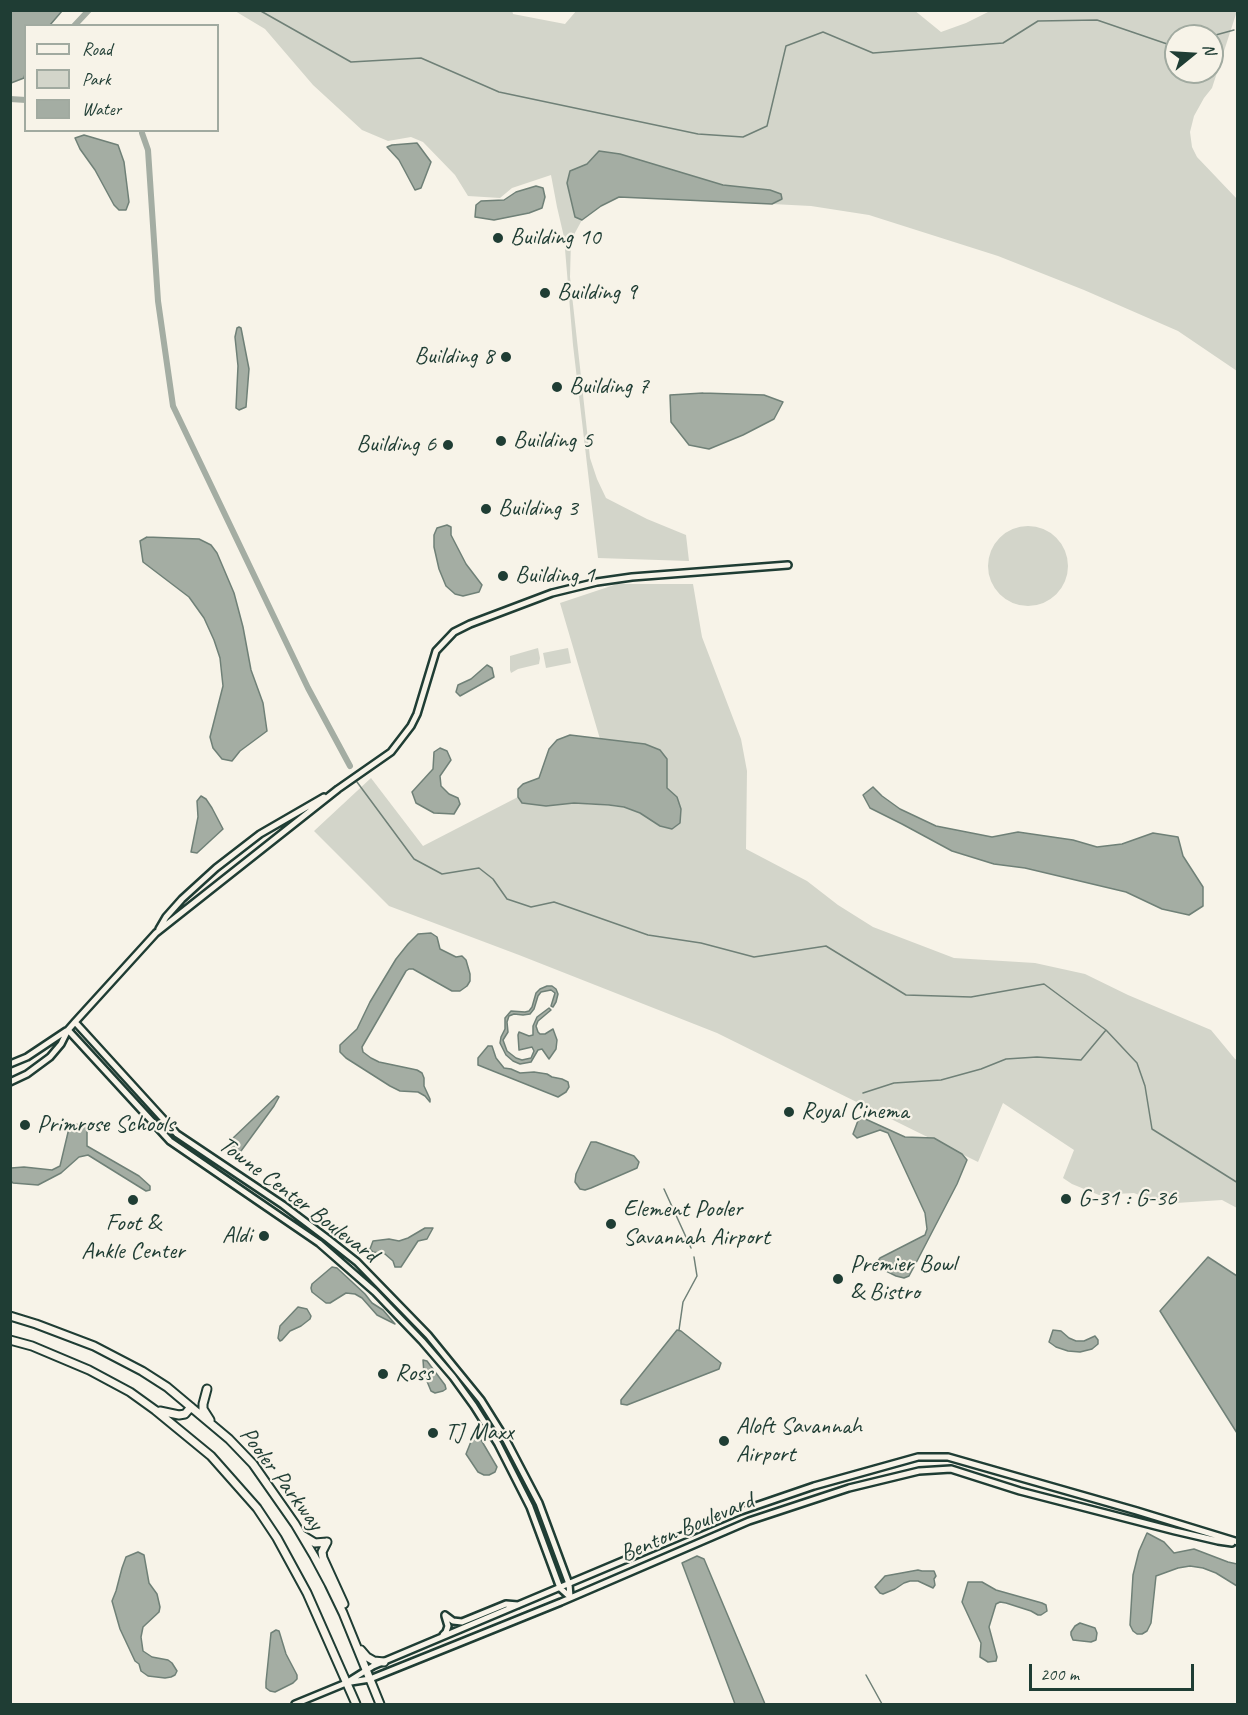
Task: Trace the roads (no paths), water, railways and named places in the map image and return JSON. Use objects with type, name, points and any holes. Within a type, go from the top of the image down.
[{"type":"main road","name":"Pooler Parkway","points":[[10,1314],[94,1346],[132,1366],[166,1387],[230,1439],[253,1464],[301,1534],[329,1584],[349,1627],[380,1704]]},
{"type":"main road","name":"Pooler Parkway","points":[[10,1340],[32,1346],[89,1370],[130,1392],[211,1456],[257,1508],[277,1538],[307,1593],[356,1704]]},
{"type":"main road","points":[[207,1389],[202,1404],[213,1425]]},
{"type":"main road","points":[[155,1410],[179,1415],[185,1414],[192,1407]]},
{"type":"main road","points":[[301,1534],[315,1543],[327,1542],[322,1552],[323,1558],[344,1606],[349,1627]]},
{"type":"main road","points":[[356,1645],[367,1658],[384,1662]]},
{"type":"street","points":[[10,1082],[27,1074],[45,1061],[61,1044],[68,1030],[156,933],[338,789],[391,752],[411,726],[417,714],[436,651],[454,632],[552,593],[597,582],[632,577],[788,565]]},
{"type":"street","points":[[156,933],[182,899],[216,868],[260,834],[338,789]]},
{"type":"street","name":"Towne Center Boulevard","points":[[75,1022],[177,1134],[284,1205],[328,1239],[357,1262],[412,1317],[481,1400],[523,1472],[539,1503],[550,1532],[569,1584],[570,1597]]},
{"type":"street","points":[[10,1064],[27,1057],[68,1030]]},
{"type":"street","name":"Towne Center Boulevard","points":[[68,1030],[170,1142],[323,1245],[375,1292],[422,1341],[453,1377],[498,1444],[530,1507],[560,1588],[570,1597]]},
{"type":"street","name":"Benton Boulevard","points":[[346,1683],[367,1669],[741,1511],[814,1486],[918,1457],[948,1456],[1238,1542]]},
{"type":"street","name":"Benton Boulevard","points":[[346,1683],[370,1679],[749,1521],[849,1488],[919,1471],[951,1469],[1020,1491],[1175,1531],[1218,1541],[1238,1542]]},
{"type":"street","points":[[541,1535],[550,1532]]},
{"type":"street","points":[[549,1559],[558,1555]]},
{"type":"street","name":"Benton Boulevard","points":[[440,1638],[448,1626],[445,1615],[453,1621],[462,1622],[506,1604],[520,1605]]},
{"type":"street","points":[[295,1704],[346,1683]]},
{"type":"water","points":[[11,10],[62,11],[51,24],[24,24],[24,78],[11,83]]},
{"type":"water","points":[[84,135],[118,145],[124,162],[129,202],[126,210],[119,210],[114,205],[95,170],[80,149],[75,138]]},
{"type":"water","points":[[417,143],[431,162],[421,188],[415,190],[399,160],[387,147]]},
{"type":"water","points":[[599,151],[620,154],[723,185],[770,190],[781,194],[782,199],[772,204],[619,197],[601,206],[582,220],[575,217],[567,183],[570,171],[587,164]]},
{"type":"water","points":[[536,186],[543,188],[545,197],[542,208],[494,220],[475,217],[476,205],[481,201],[504,200],[516,192]]},
{"type":"water","points":[[239,327],[249,369],[246,407],[239,410],[236,408],[238,366],[235,337]]},
{"type":"water","points":[[703,393],[764,395],[783,402],[774,419],[709,449],[689,445],[671,422],[670,395]]},
{"type":"water","points":[[447,525],[451,527],[451,535],[466,564],[482,585],[479,592],[463,596],[455,594],[446,586],[439,569],[434,535],[437,528]]},
{"type":"water","points":[[147,537],[199,539],[211,545],[217,553],[234,593],[251,670],[263,703],[267,731],[240,751],[232,761],[222,759],[213,748],[210,737],[223,686],[220,658],[214,640],[204,618],[189,597],[143,562],[140,541]]},
{"type":"water","points":[[487,665],[492,668],[494,677],[460,696],[456,692],[458,685],[471,679]]},
{"type":"water","points":[[570,735],[645,744],[660,750],[667,759],[667,788],[677,797],[681,809],[680,823],[672,829],[660,826],[640,813],[624,807],[609,805],[574,803],[546,806],[522,803],[518,797],[518,789],[523,784],[539,778],[549,749],[557,740]]},
{"type":"water","points":[[440,748],[447,751],[451,760],[440,776],[441,786],[449,794],[458,798],[460,804],[454,814],[434,813],[416,803],[412,792],[433,769],[434,752]]},
{"type":"water","points":[[873,787],[900,809],[936,826],[992,837],[1018,832],[1073,840],[1097,847],[1122,844],[1153,833],[1178,837],[1183,856],[1203,887],[1203,906],[1189,915],[1162,909],[1126,892],[1025,868],[994,864],[952,851],[870,808],[863,795]]},
{"type":"water","points":[[201,796],[212,808],[223,829],[197,853],[191,852],[198,817],[197,801]]},
{"type":"water","points":[[431,933],[437,937],[440,949],[456,957],[462,956],[466,960],[470,974],[467,986],[460,991],[452,991],[413,969],[409,969],[362,1047],[363,1052],[379,1062],[422,1073],[430,1102],[418,1092],[400,1091],[390,1086],[346,1058],[340,1052],[340,1045],[357,1029],[370,1002],[396,959],[408,944],[418,934]]},
{"type":"water","points":[[547,986],[552,986],[558,994],[553,1007],[551,1006],[555,993],[551,990],[541,992],[530,1014],[509,1016],[508,1032],[503,1040],[507,1051],[516,1058],[522,1060],[531,1058],[534,1051],[532,1047],[519,1050],[519,1032],[529,1036],[533,1035],[533,1026],[537,1017],[549,1008],[551,1010],[538,1021],[536,1026],[540,1034],[553,1029],[557,1040],[556,1049],[549,1059],[542,1049],[538,1050],[531,1062],[520,1064],[506,1055],[500,1043],[505,1029],[505,1018],[511,1011],[529,1011],[536,993]]},
{"type":"water","points":[[488,1046],[492,1046],[496,1058],[504,1068],[520,1073],[547,1074],[568,1082],[569,1087],[558,1097],[478,1065],[478,1058]]},
{"type":"water","points":[[277,1096],[279,1097],[274,1106],[241,1151],[234,1153],[231,1140]]},
{"type":"water","points":[[861,1117],[905,1137],[934,1138],[962,1154],[967,1160],[909,1276],[904,1278],[884,1270],[878,1261],[925,1235],[927,1229],[925,1213],[888,1133],[880,1130],[857,1138],[853,1134]]},
{"type":"water","points":[[70,1124],[87,1125],[87,1146],[139,1176],[150,1186],[150,1190],[146,1191],[88,1155],[79,1157],[61,1173],[38,1185],[11,1181],[11,1168],[52,1170],[60,1166]]},
{"type":"water","points":[[591,1142],[634,1156],[639,1162],[637,1168],[591,1188],[580,1189],[575,1182],[576,1174]]},
{"type":"water","points":[[425,1228],[433,1228],[427,1239],[418,1241],[401,1267],[395,1267],[393,1261],[385,1254],[373,1252],[370,1249],[373,1241],[389,1239],[399,1241]]},
{"type":"water","points":[[1208,1257],[1237,1276],[1237,1433],[1160,1311]]},
{"type":"water","points":[[332,1267],[337,1268],[395,1324],[377,1315],[362,1298],[355,1294],[346,1293],[326,1303],[312,1292],[312,1284]]},
{"type":"water","points":[[298,1307],[307,1309],[311,1316],[310,1319],[290,1331],[280,1341],[278,1338],[280,1326]]},
{"type":"water","points":[[677,1330],[721,1363],[719,1369],[627,1405],[621,1404],[621,1400]]},
{"type":"water","points":[[1053,1330],[1061,1331],[1076,1341],[1084,1341],[1095,1336],[1098,1344],[1092,1349],[1080,1352],[1068,1351],[1049,1342]]},
{"type":"water","points":[[423,1360],[427,1361],[446,1389],[435,1393],[431,1391],[424,1374]]},
{"type":"water","points":[[477,1433],[497,1467],[495,1472],[489,1475],[478,1472],[466,1454],[474,1434]]},
{"type":"water","points":[[1147,1533],[1164,1542],[1174,1553],[1194,1549],[1237,1564],[1237,1586],[1216,1573],[1190,1566],[1156,1576],[1151,1623],[1147,1631],[1137,1634],[1130,1625],[1133,1575],[1139,1551]]},
{"type":"water","points":[[138,1552],[144,1555],[149,1583],[157,1594],[160,1607],[159,1612],[143,1627],[141,1637],[143,1651],[152,1657],[172,1663],[177,1671],[171,1677],[148,1676],[141,1671],[120,1629],[112,1601],[126,1557]]},
{"type":"water","points":[[697,1556],[704,1559],[765,1704],[735,1704],[682,1563]]},
{"type":"water","points":[[918,1570],[934,1571],[936,1576],[933,1588],[918,1581],[910,1581],[883,1594],[875,1587],[885,1576]]},
{"type":"water","points":[[968,1582],[982,1582],[996,1590],[1042,1603],[1046,1605],[1047,1611],[1038,1615],[1006,1603],[996,1604],[989,1627],[997,1657],[996,1661],[988,1662],[980,1657],[981,1643],[962,1602]]},
{"type":"water","points":[[1080,1623],[1095,1628],[1096,1640],[1091,1642],[1073,1640],[1071,1632]]},
{"type":"water","points":[[279,1631],[297,1679],[275,1692],[266,1688],[266,1682],[271,1633]]},
{"type":"waterway","points":[[76,24],[89,10]]},
{"type":"waterway","points":[[259,10],[351,62],[421,58],[499,92],[698,134],[743,137],[767,126],[786,46],[823,32],[873,53],[1003,43],[1038,21],[1097,20],[1164,43]]},
{"type":"waterway","points":[[1224,33],[1234,30]]},
{"type":"waterway","points":[[10,99],[24,100]]},
{"type":"waterway","points":[[142,133],[148,150],[158,301],[173,406],[308,688],[350,766]]},
{"type":"waterway","points":[[357,782],[414,859],[442,874],[479,868],[493,879],[507,899],[531,907],[554,902],[648,935],[701,943],[754,957],[826,946],[906,995],[971,997],[1044,984],[1106,1030],[1081,1060],[1037,1057],[1006,1059],[981,1069],[941,1080],[894,1083],[863,1093]]},
{"type":"waterway","points":[[1106,1030],[1137,1063],[1145,1086],[1152,1129],[1238,1183]]},
{"type":"waterway","points":[[664,1189],[691,1248]]},
{"type":"waterway","points":[[679,1330],[683,1302],[697,1276],[694,1257]]},
{"type":"waterway","points":[[866,1675],[882,1704]]},
{"type":"place","name":"Building 10","points":[[498,238]]},
{"type":"place","name":"Building 9","points":[[545,293]]},
{"type":"place","name":"Building 8","points":[[506,357]]},
{"type":"place","name":"Building 7","points":[[557,387]]},
{"type":"place","name":"Building 5","points":[[501,441]]},
{"type":"place","name":"Building 6","points":[[448,445]]},
{"type":"place","name":"Building 3","points":[[486,509]]},
{"type":"place","name":"Building 1","points":[[503,576]]},
{"type":"place","name":"Royal Cinema","points":[[789,1112]]},
{"type":"place","name":"Primrose Schools","points":[[25,1125]]},
{"type":"place","name":"G-31 : G-36","points":[[1066,1199]]},
{"type":"place","name":"Foot & Ankle Center","points":[[133,1200]]},
{"type":"place","name":"Element Pooler Savannah Airport","points":[[611,1224]]},
{"type":"place","name":"Aldi","points":[[264,1236]]},
{"type":"place","name":"Premier Bowl & Bistro","points":[[838,1279]]},
{"type":"place","name":"Ross","points":[[383,1374]]},
{"type":"place","name":"TJ Maxx","points":[[433,1433]]},
{"type":"place","name":"Aloft Savannah Airport","points":[[724,1441]]}]
